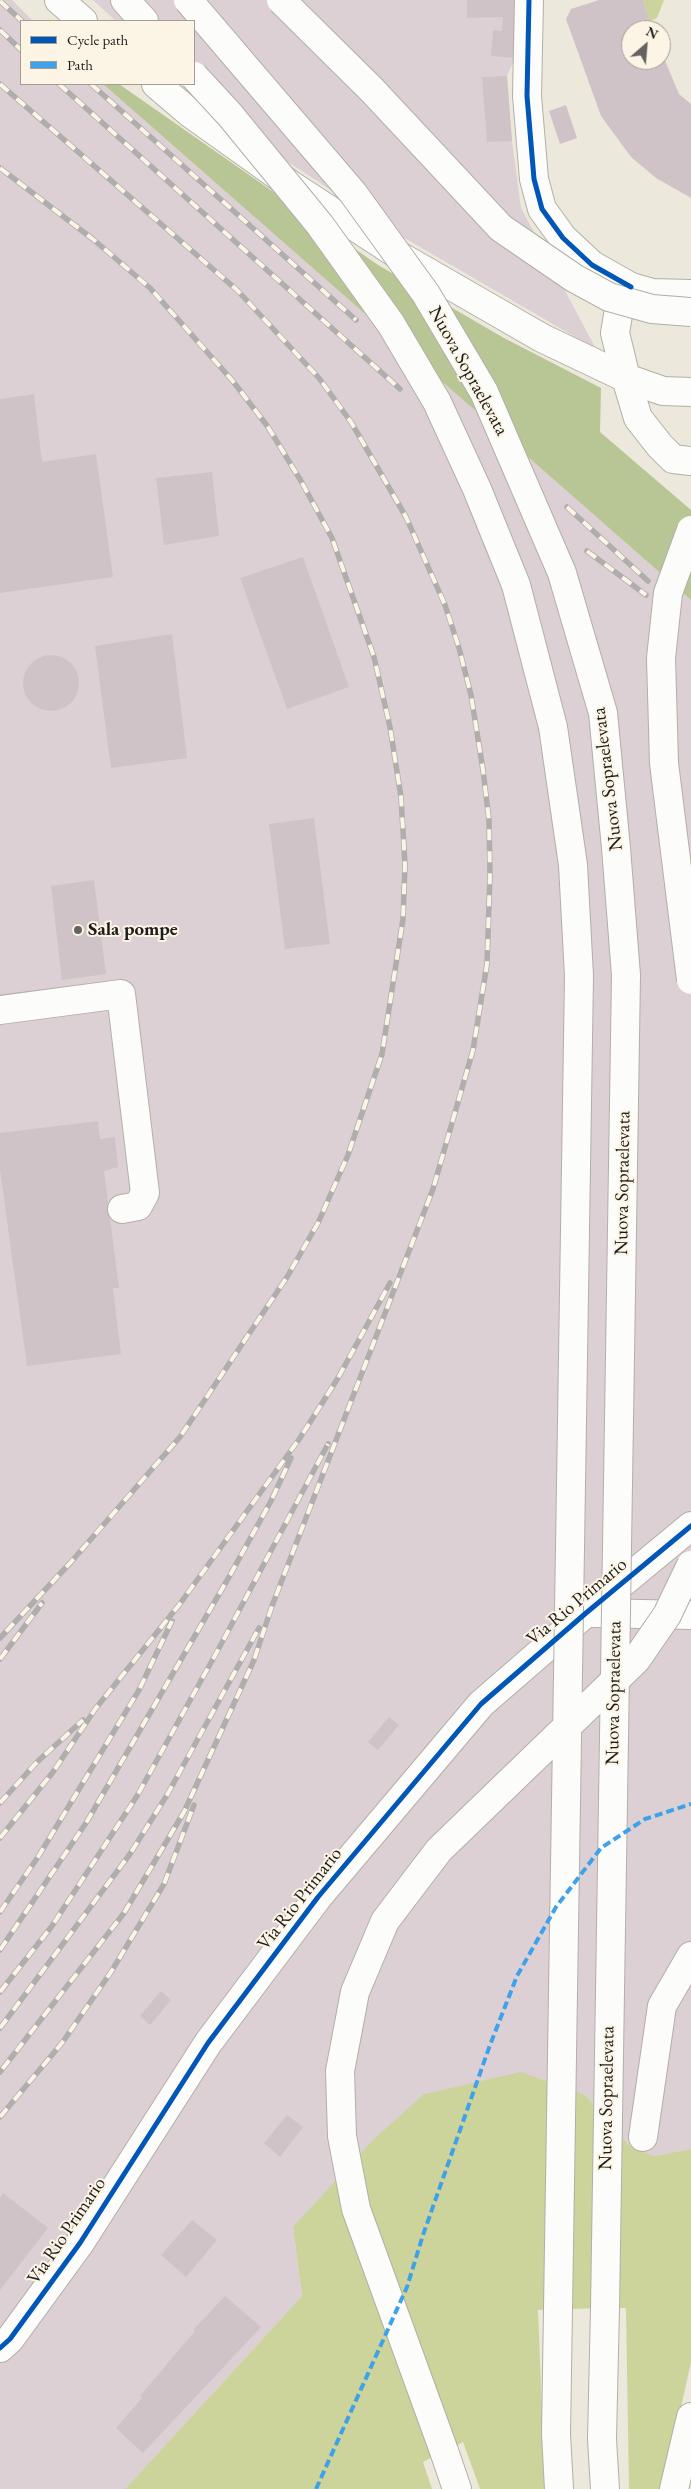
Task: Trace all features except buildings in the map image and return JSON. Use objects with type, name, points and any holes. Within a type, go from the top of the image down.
[{"type":"main road","points":[[59,0],[82,20]]},
{"type":"main road","points":[[125,0],[143,20]]},
{"type":"main road","name":"Nuova Sopraelevata","points":[[188,0],[353,193],[426,294],[484,392],[562,573],[602,713],[616,848],[626,975],[602,2438],[605,2489]]},
{"type":"main road","points":[[281,0],[372,90],[501,228],[574,278],[609,297],[652,309],[691,312]]},
{"type":"main road","points":[[529,0],[527,96],[534,179],[542,208],[563,238],[592,265],[631,287],[652,293],[691,294]]},
{"type":"main road","points":[[195,77],[230,115],[320,225],[391,324],[437,402],[477,489],[516,585],[553,727],[573,865],[579,976],[556,2434],[559,2489]]},
{"type":"main road","points":[[157,85],[190,113],[290,185],[403,258],[542,338],[626,378],[663,390],[691,392]]},
{"type":"main road","points":[[631,287],[619,309],[615,333],[638,418],[673,459],[691,461]]},
{"type":"main road","points":[[691,530],[668,592],[661,658],[664,763],[691,980]]},
{"type":"main road","points":[[0,1010],[121,994],[145,1193],[138,1206],[122,1209]]},
{"type":"main road","name":"Via Rio Primario","points":[[0,2348],[10,2339],[80,2243],[208,2043],[318,1897],[480,1704],[691,1526]]},
{"type":"main road","points":[[457,2489],[356,2209],[342,2136],[340,2071],[354,1992],[385,1920],[439,1850],[636,1660],[667,1615],[691,1565]]},
{"type":"main road","points":[[586,1613],[691,1615]]},
{"type":"main road","points":[[643,2137],[662,2006],[691,1956]]},
{"type":"main road","points":[[674,2489],[691,2417]]},
{"type":"shaded area","points":[[0,0],[12,0],[32,20],[20,20],[20,85],[104,85],[691,600],[691,2149],[653,2156],[630,2146],[585,2095],[293,2227],[302,2296],[125,2489],[0,2489]]},
{"type":"shaded area","points":[[93,0],[517,0],[515,58],[507,76],[512,141],[521,208],[596,349],[401,236],[288,162],[190,89],[195,85],[195,20],[115,20]]},
{"type":"green space","points":[[643,0],[664,0],[657,18],[650,20]]},
{"type":"green space","points":[[104,85],[120,85],[378,265],[504,338],[601,388],[600,432],[691,510],[691,600]]},
{"type":"green space","points":[[521,2072],[585,2095],[630,2146],[653,2156],[691,2149],[691,2362],[663,2489],[629,2489],[626,2308],[605,2308],[538,2310],[545,2489],[480,2489],[463,2442],[423,2462],[432,2489],[125,2489],[302,2296],[293,2227],[373,2140],[424,2094]]},
{"type":"railway","points":[[0,1],[21,20]]},
{"type":"railway","points":[[0,30],[20,49]]},
{"type":"railway","points":[[0,84],[237,290],[319,378],[351,422],[406,517],[445,605],[459,648],[471,695],[483,770],[489,820],[490,875],[487,964],[473,1050],[433,1189],[272,1606],[254,1660],[184,1812],[124,1913],[0,2072]]},
{"type":"railway","points":[[60,85],[400,389]]},
{"type":"railway","points":[[92,85],[356,320]]},
{"type":"railway","points":[[0,168],[94,240],[150,288],[232,380],[268,427],[301,481],[332,538],[374,657],[390,727],[401,797],[405,865],[403,919],[382,1054],[348,1155],[318,1223],[287,1277],[180,1437],[71,1562],[0,1638]]},
{"type":"railway","points":[[567,507],[648,581]]},
{"type":"railway","points":[[587,551],[646,595]]},
{"type":"railway","points":[[0,1838],[53,1772],[96,1708],[179,1605],[300,1438],[338,1378],[390,1283]]},
{"type":"railway","points":[[0,1992],[52,1926],[137,1796],[218,1650],[328,1444]]},
{"type":"railway","points":[[0,1950],[86,1823],[229,1577],[271,1501],[291,1458]]},
{"type":"railway","points":[[0,1659],[42,1603]]},
{"type":"railway","points":[[0,1912],[38,1857],[139,1690],[172,1621]]},
{"type":"railway","points":[[0,2028],[130,1854],[167,1795],[259,1628]]},
{"type":"railway","points":[[0,1803],[37,1762],[83,1720]]},
{"type":"railway","points":[[0,2117],[62,2043],[111,1972],[164,1884],[194,1805]]},
{"type":"marked path","points":[[316,2489],[407,2287],[423,2235],[490,2045],[517,1976],[556,1907],[601,1848],[645,1819],[691,1804]]},
{"type":"cycle path","points":[[529,0],[527,96],[534,179],[542,209],[563,238],[592,265],[631,287]]},
{"type":"cycle path","points":[[0,2348],[10,2339],[80,2243],[208,2043],[318,1897],[481,1704],[586,1613],[691,1526]]},
{"type":"place","name":"Sala pompe","points":[[78,930]]}]
